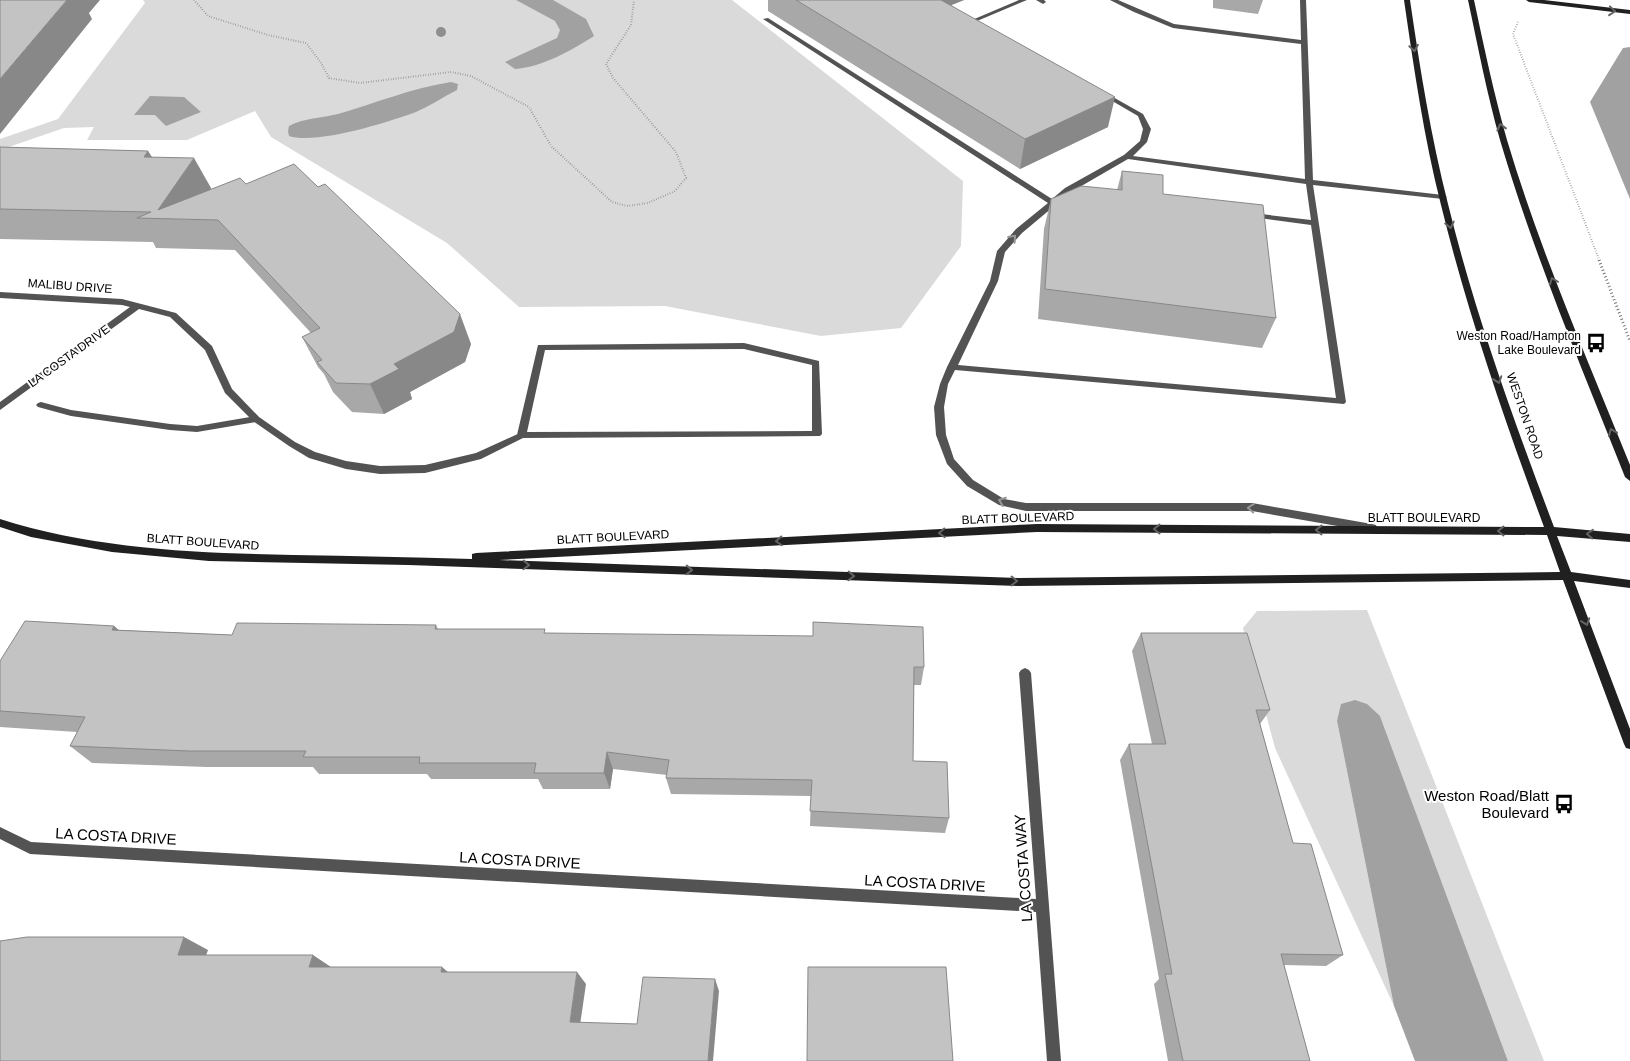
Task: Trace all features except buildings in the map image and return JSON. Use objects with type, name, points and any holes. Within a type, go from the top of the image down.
[{"type":"street","points":[[984,24],[975,20],[1024,0]]},
{"type":"street","points":[[1113,0],[1136,12],[1174,26],[1303,42]]},
{"type":"street","points":[[951,367],[1341,402],[1309,182],[1303,0]]},
{"type":"street","name":"WESTON ROAD","points":[[1407,0],[1429,130],[1443,197],[1474,308],[1549,531],[1569,576],[1630,744]]},
{"type":"street","points":[[1471,0],[1504,140],[1537,242],[1630,477]]},
{"type":"street","points":[[1529,0],[1630,12]]},
{"type":"street","points":[[766,19],[1053,203]]},
{"type":"street","points":[[1094,88],[1141,115],[1147,129],[1143,142],[1127,157],[1068,190],[1019,230],[1001,251],[994,281],[944,384],[939,407],[941,436],[950,461],[970,483],[1002,502],[1026,507],[1252,507],[1385,531]]},
{"type":"street","points":[[1127,157],[1309,182],[1443,197]]},
{"type":"street","points":[[1068,190],[1078,191]]},
{"type":"street","points":[[1245,214],[1314,223]]},
{"type":"street","name":"MALIBU DRIVE","points":[[0,295],[122,302],[173,315],[209,348],[228,391],[256,419],[292,444],[312,455],[346,465],[380,470],[425,469],[478,456],[522,435]]},
{"type":"street","name":"LA COSTA DRIVE","points":[[0,407],[137,306]]},
{"type":"street","points":[[744,346],[816,363],[816,434],[522,435],[541,347],[744,346]]},
{"type":"street","points":[[41,405],[71,413],[170,427],[198,429],[256,419]]},
{"type":"street","name":"BLATT BOULEVARD","points":[[0,523],[31,533],[112,548],[209,556],[1018,582],[1569,576],[1630,584]]},
{"type":"street","name":"BLATT BOULEVARD","points":[[408,561],[1037,528],[1549,531],[1630,538]]},
{"type":"street","name":"LA COSTA WAY","points":[[1025,673],[1054,1061]]},
{"type":"street","name":"LA COSTA DRIVE","points":[[0,833],[30,848],[1042,906]]},
{"type":"path","points":[[194,0],[208,16],[268,35],[306,43],[321,63],[329,78],[360,83],[451,72],[470,76],[529,107],[551,146],[612,202],[627,206],[648,203],[675,191],[686,178],[676,152],[613,78],[606,64],[631,25],[634,0]]},
{"type":"path","points":[[1522,21],[1517,23],[1513,34],[1630,341]]},
{"type":"shaded area","points":[[143,0],[732,0],[963,181],[961,246],[901,328],[821,336],[665,306],[519,307],[447,243],[271,137],[255,111],[187,140],[87,140],[94,127],[64,128],[0,150],[0,139],[58,119],[145,3]]},
{"type":"shaded area","points":[[516,0],[553,0],[586,19],[594,36],[567,52],[546,61],[526,68],[515,69],[505,62],[557,38],[560,30],[555,21]]},
{"type":"shaded area","points":[[1630,47],[1630,199],[1590,102],[1623,48]]},
{"type":"shaded area","points":[[451,82],[458,84],[457,90],[421,110],[404,116],[334,135],[301,138],[289,136],[289,126],[301,121],[338,114],[408,92]]},
{"type":"shaded area","points":[[150,96],[184,97],[201,112],[166,126],[155,115],[134,115]]},
{"type":"shaded area","points":[[1367,610],[1544,1061],[1508,1061],[1380,716],[1337,721],[1394,1006],[1275,748],[1243,628],[1257,611]]},
{"type":"shaded area","points":[[1355,700],[1367,704],[1380,716],[1508,1061],[1415,1061],[1394,1006],[1337,721],[1341,704]]},
{"type":"place","name":"Weston Road/Hampton Lake Boulevard","points":[[1596,343]]},
{"type":"place","name":"Weston Road/Blatt Boulevard","points":[[1564,804]]}]
